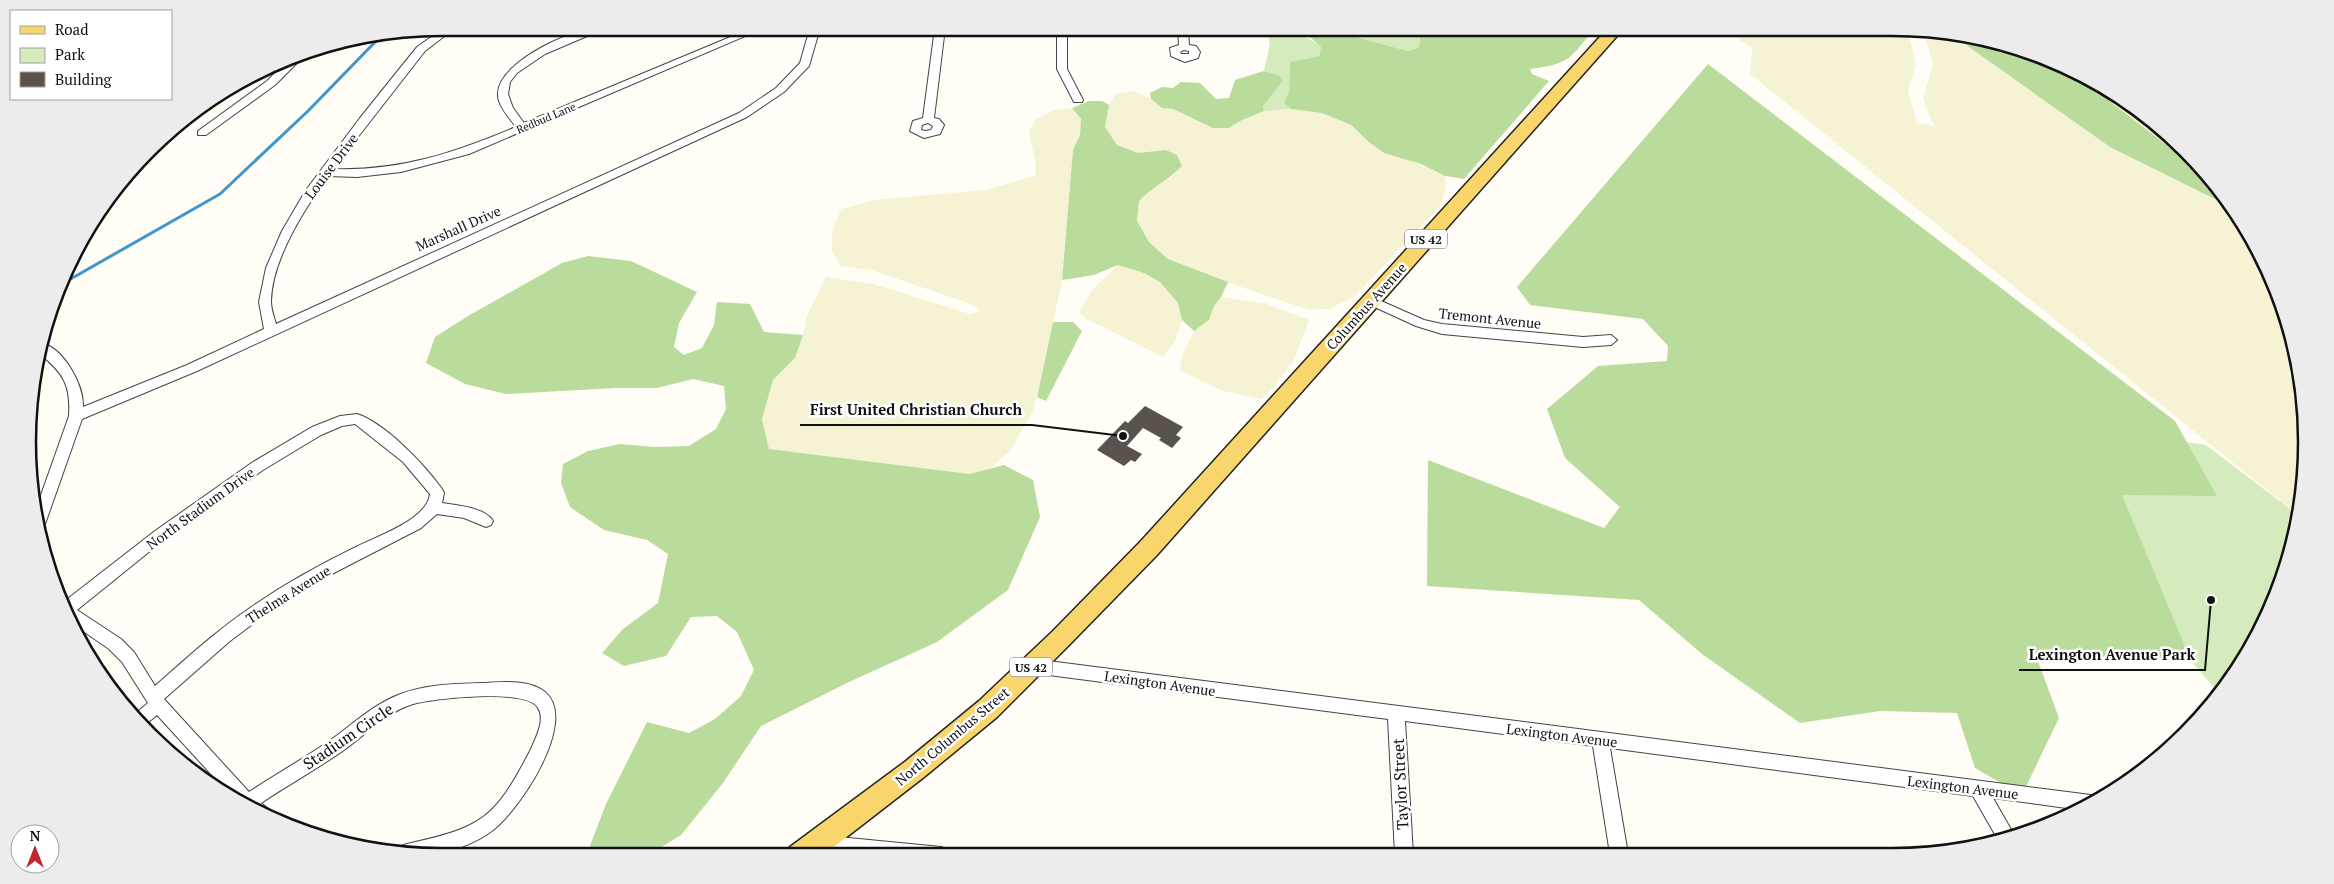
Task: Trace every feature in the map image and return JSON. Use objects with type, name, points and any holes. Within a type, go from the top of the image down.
[{"type":"main road","name":"Columbus Avenue","points":[[1236,451],[1609,36]]},
{"type":"main road","name":"North Columbus Street","points":[[809,848],[915,769],[981,715],[1033,666],[1146,551],[1236,451]]},
{"type":"street","name":"Louise Drive","points":[[271,331],[265,315],[266,295],[276,255],[294,218],[325,172],[421,50],[439,36]]},
{"type":"street","points":[[522,128],[503,94],[504,84],[509,75],[522,62],[538,53],[581,36]]},
{"type":"street","name":"Redbud Lane","points":[[325,172],[377,171],[424,164],[465,152],[740,36]]},
{"type":"street","name":"Marshall Drive","points":[[76,416],[192,368],[743,115],[775,94],[805,64],[813,36]]},
{"type":"street","points":[[928,120],[939,36]]},
{"type":"street","points":[[1062,36],[1062,69],[1078,100]]},
{"type":"street","points":[[1183,36],[1184,47]]},
{"type":"street","points":[[202,133],[271,83],[287,67]]},
{"type":"street","name":"Tremont Avenue","points":[[1372,301],[1420,323],[1442,329],[1583,342],[1611,340]]},
{"type":"street","points":[[43,511],[76,416],[77,396],[71,378],[58,361],[47,351]]},
{"type":"street","name":"North Stadium Drive","points":[[71,605],[160,535],[256,468],[306,436],[344,420],[358,420],[409,458],[437,493],[433,508]]},
{"type":"street","points":[[433,508],[466,512],[486,521]]},
{"type":"street","name":"Thelma Avenue","points":[[144,717],[156,700],[234,629],[267,604],[317,574],[416,524],[433,508]]},
{"type":"street","points":[[77,619],[122,651],[134,665],[156,700],[239,793]]},
{"type":"street","name":"Lexington Avenue","points":[[1033,666],[2078,802]]},
{"type":"street","name":"Stadium Circle","points":[[251,799],[338,744],[381,712],[414,697],[429,693],[513,688],[532,692],[547,707],[549,718],[547,730],[520,791],[510,805],[489,824],[462,838],[425,847]]},
{"type":"street","name":"Taylor Street","points":[[1396,714],[1404,848]]},
{"type":"street","points":[[1600,740],[1618,848]]},
{"type":"street","points":[[1978,789],[2003,832]]},
{"type":"shaded area","points":[[1734,36],[1910,37],[1916,65],[1908,90],[1917,123],[1934,126],[1923,99],[1933,64],[1926,38],[1963,43],[2219,202],[2256,263],[2267,287],[2284,337],[2290,363],[2297,415],[2297,469],[2292,510],[1750,74],[1752,48]]},
{"type":"shaded area","points":[[2094,90],[2139,120],[2178,154]]},
{"type":"shaded area","points":[[1134,91],[1151,99],[1162,108],[1173,109],[1189,117],[1229,128],[1242,120],[1264,111],[1291,109],[1322,113],[1351,125],[1369,142],[1445,176],[1446,187],[1440,206],[1354,297],[1329,309],[1309,310],[1206,275],[1168,259],[1149,242],[1137,221],[1138,201],[1152,187],[1172,177],[1182,166],[1177,155],[1166,150],[1138,153],[1117,145],[1105,127],[1109,105],[1116,94]]},
{"type":"shaded area","points":[[1072,108],[1081,119],[1080,135],[1073,150],[1061,286],[1033,411],[1010,451],[987,471],[970,474],[769,449],[762,419],[773,380],[795,358],[807,316],[826,277],[873,284],[970,314],[980,311],[971,304],[871,270],[841,266],[832,252],[832,233],[841,209],[875,200],[985,190],[1035,176],[1036,165],[1029,132],[1035,120],[1052,111]]},
{"type":"shaded area","points":[[1118,265],[1144,273],[1160,282],[1178,303],[1182,320],[1174,343],[1163,357],[1085,318],[1079,312],[1092,290]]},
{"type":"shaded area","points":[[1221,297],[1267,304],[1309,320],[1294,360],[1274,387],[1261,399],[1220,390],[1180,370],[1182,356],[1194,331],[1209,320],[1214,306]]},
{"type":"green space","points":[[1268,36],[1302,36],[1321,47],[1319,56],[1290,62],[1289,91],[1284,103],[1291,109],[1264,111],[1263,106],[1283,81],[1279,75],[1264,71],[1270,44]]},
{"type":"green space","points":[[1305,36],[1354,36],[1408,51],[1419,47],[1420,36],[1588,36],[1574,53],[1562,62],[1530,69],[1532,74],[1549,81],[1464,179],[1445,176],[1421,164],[1384,153],[1351,125],[1322,113],[1291,109],[1284,103],[1289,91],[1290,62],[1319,56],[1321,47],[1311,38]]},
{"type":"green space","points":[[1354,36],[1420,36],[1419,47],[1408,51]]},
{"type":"green space","points":[[1963,43],[1997,50],[2047,67],[2095,91],[2176,152],[2197,174],[2218,200],[2110,147]]},
{"type":"green space","points":[[1708,64],[2175,421],[2217,496],[2122,495],[2191,661],[2035,653],[2059,718],[2022,795],[1975,768],[1957,713],[1880,711],[1800,723],[1702,654],[1639,600],[1427,586],[1428,460],[1604,528],[1620,507],[1565,458],[1547,409],[1598,366],[1667,361],[1668,346],[1643,319],[1530,305],[1517,287]]},
{"type":"green space","points":[[1264,71],[1279,75],[1283,81],[1263,106],[1264,111],[1242,120],[1229,128],[1213,128],[1173,109],[1162,108],[1151,99],[1150,93],[1162,87],[1173,88],[1181,82],[1200,83],[1216,99],[1229,98],[1235,80]]},
{"type":"green space","points":[[1089,101],[1102,101],[1109,105],[1105,127],[1117,145],[1138,153],[1166,150],[1177,155],[1182,166],[1139,201],[1137,221],[1149,242],[1168,259],[1228,282],[1221,297],[1214,306],[1209,320],[1194,331],[1182,320],[1178,303],[1160,282],[1144,273],[1118,265],[1094,275],[1062,280],[1073,150],[1080,135],[1081,119],[1072,108]]},
{"type":"green space","points":[[588,256],[631,261],[697,292],[679,323],[674,347],[684,355],[702,348],[714,325],[717,302],[750,304],[764,332],[803,335],[795,358],[773,380],[762,419],[769,449],[970,474],[1004,465],[1033,480],[1040,517],[1008,590],[937,642],[849,682],[761,726],[723,783],[681,835],[660,848],[589,848],[606,804],[647,722],[689,733],[715,719],[741,696],[754,670],[737,632],[717,616],[691,617],[666,656],[624,666],[602,653],[623,629],[658,603],[668,554],[647,540],[604,530],[570,507],[561,483],[563,464],[588,451],[620,444],[654,447],[689,446],[716,429],[726,409],[724,386],[693,379],[657,388],[614,388],[506,394],[465,384],[426,363],[435,337],[468,316],[562,263]]},
{"type":"green space","points":[[1053,322],[1073,322],[1082,331],[1046,401],[1037,397]]},
{"type":"green space","points":[[2119,432],[2206,445],[2292,510],[2284,547],[2267,597],[2243,645],[2215,688],[2191,661],[2080,490]]},
{"type":"building","points":[[1145,406],[1183,427],[1176,435],[1181,438],[1172,448],[1159,440],[1161,438],[1143,428],[1127,446],[1142,454],[1135,462],[1131,460],[1124,466],[1097,450],[1125,421],[1128,423]]},
{"type":"waterway","points":[[71,279],[220,194],[308,111],[375,42]]},
{"type":"place","name":"First United Christian Church","points":[[1123,436]]},
{"type":"place","name":"Lexington Avenue Park","points":[[2211,600]]}]
